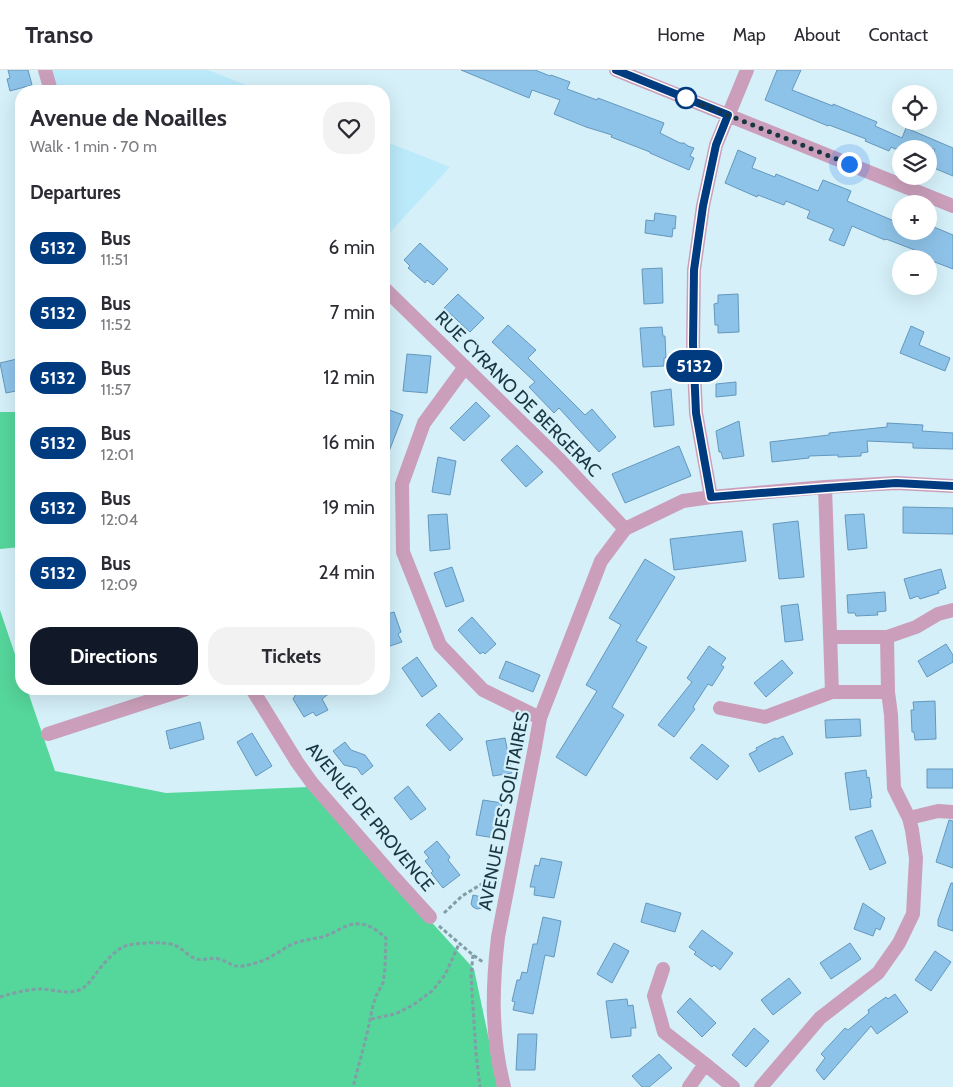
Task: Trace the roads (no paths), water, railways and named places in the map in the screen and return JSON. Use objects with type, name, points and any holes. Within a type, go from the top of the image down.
[{"type":"street","points":[[45,70],[49,85]]},
{"type":"street","points":[[616,70],[953,206]]},
{"type":"street","points":[[711,497],[696,413],[693,344],[694,270],[703,206],[716,145],[747,70]]},
{"type":"street","name":"RUE CYRANO DE BERGERAC","points":[[390,294],[560,460],[625,529]]},
{"type":"street","points":[[465,367],[424,423],[402,484],[403,552],[440,645],[483,690],[540,718]]},
{"type":"street","points":[[625,529],[683,501],[711,497],[896,483],[953,486]]},
{"type":"street","points":[[826,488],[832,692]]},
{"type":"street","name":"AVENUE DES SOLITAIRES","points":[[504,1087],[495,1045],[493,989],[498,937],[540,718],[601,561],[625,529]]},
{"type":"street","points":[[830,636],[887,637],[916,628],[938,614],[953,610]]},
{"type":"street","points":[[761,1087],[820,1018],[878,973],[899,943],[913,914],[916,858],[909,818],[894,788],[891,715],[888,692],[887,637]]},
{"type":"street","points":[[720,708],[765,716],[832,692],[888,692]]},
{"type":"street","points":[[48,734],[168,695]]},
{"type":"street","name":"AVENUE DE PROVENCE","points":[[256,695],[312,783],[392,875],[435,919]]},
{"type":"street","points":[[909,818],[938,811],[953,812]]},
{"type":"street","points":[[663,969],[654,996],[664,1032],[733,1087]]},
{"type":"street","points":[[689,1087],[706,1064]]}]
